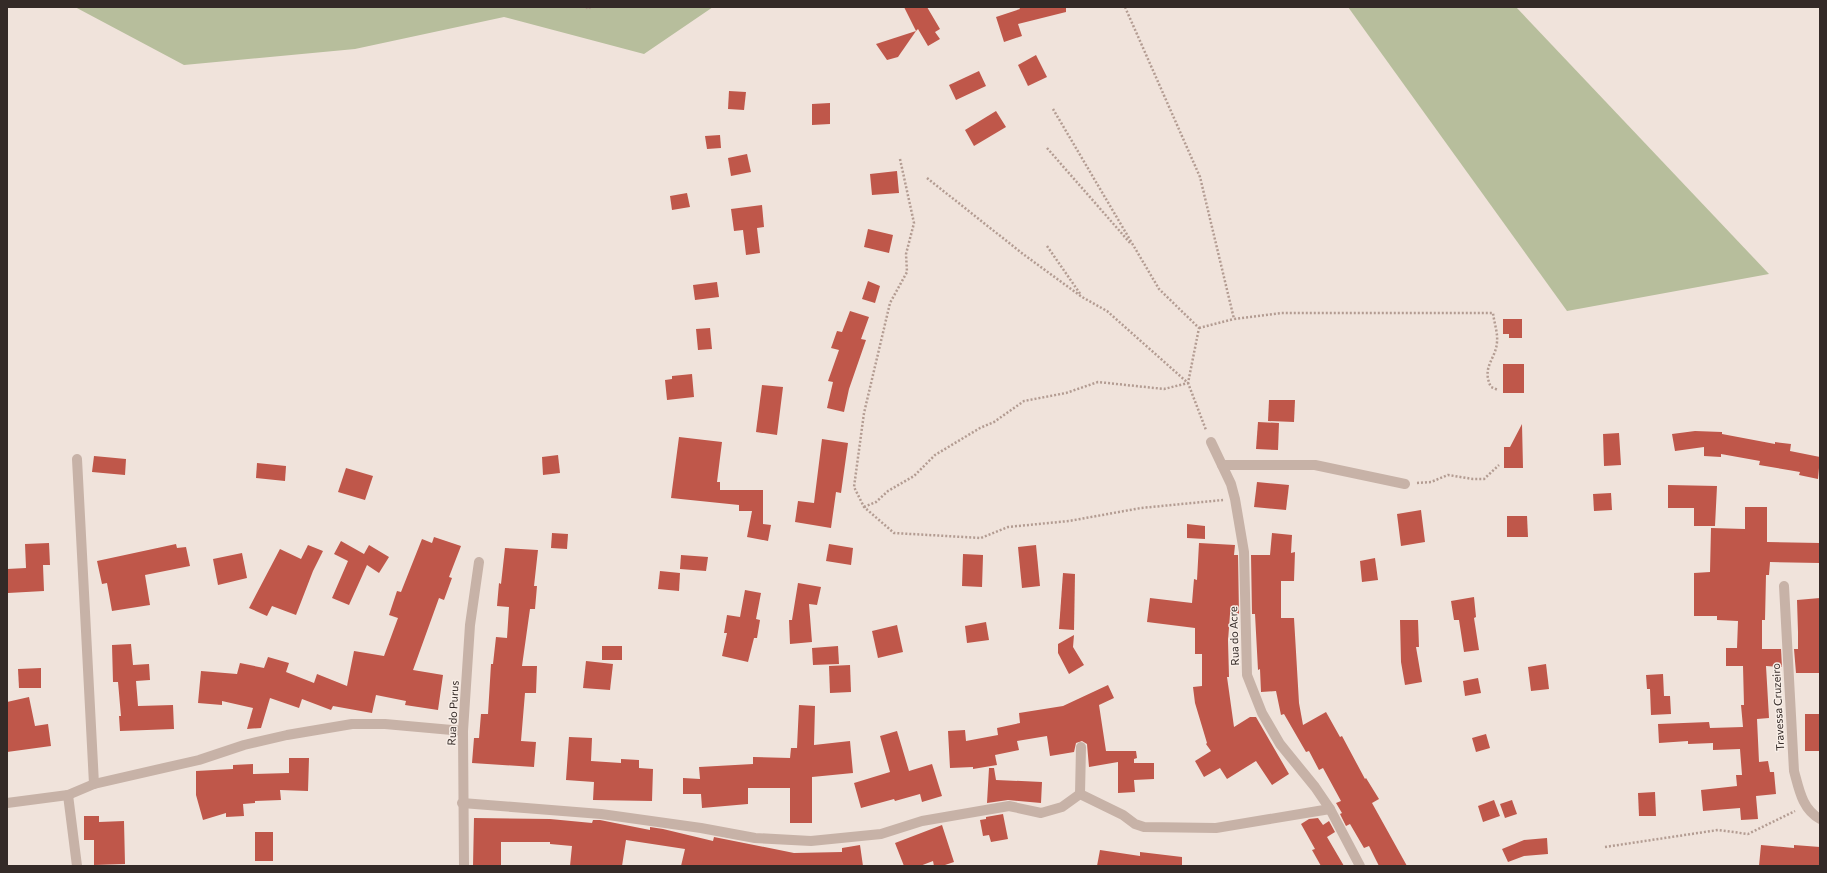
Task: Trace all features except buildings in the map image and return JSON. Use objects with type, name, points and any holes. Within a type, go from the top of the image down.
[{"type":"street","name":"Rua do Acre","points":[[1211,442],[1222,465],[1235,499],[1244,552],[1247,675],[1262,714],[1280,744],[1315,787],[1330,809],[1360,866]]},
{"type":"street","points":[[76,459],[94,784]]},
{"type":"street","points":[[1222,465],[1315,465],[1404,484]]},
{"type":"street","name":"Rua do Purus","points":[[464,866],[462,802],[463,731],[470,625],[479,562]]},
{"type":"street","name":"Travessa Cruzeiro","points":[[1784,586],[1794,770],[1800,796],[1810,811],[1820,819]]},
{"type":"street","points":[[7,803],[68,794],[94,784],[199,760],[244,745],[287,735],[352,724],[385,724],[463,731]]},
{"type":"street","points":[[1080,794],[1081,747]]},
{"type":"street","points":[[68,794],[77,866]]},
{"type":"street","points":[[1080,794],[1123,815],[1135,824],[1144,827],[1216,828],[1330,809]]},
{"type":"street","points":[[462,802],[602,814],[756,838],[811,841],[882,834],[922,821],[1009,806],[1041,813],[1062,807],[1080,794]]},
{"type":"path","points":[[586,7],[589,9],[590,7]]},
{"type":"path","points":[[1125,7],[1200,177],[1234,319]]},
{"type":"path","points":[[1053,109],[1159,289],[1199,328]]},
{"type":"path","points":[[1047,148],[1136,250]]},
{"type":"path","points":[[900,159],[914,223],[906,254],[907,272],[890,303],[864,413],[854,487],[864,507],[894,533],[980,538],[1008,527],[1069,520],[1141,508],[1235,499]]},
{"type":"path","points":[[927,178],[1024,254],[1082,297],[1107,311],[1188,383],[1211,442]]},
{"type":"path","points":[[1047,246],[1082,297]]},
{"type":"path","points":[[1199,328],[1234,319],[1281,313],[1493,314],[1498,341],[1488,369],[1488,382],[1492,387],[1498,390]]},
{"type":"path","points":[[1188,383],[1199,328]]},
{"type":"path","points":[[864,507],[876,502],[888,491],[914,476],[935,455],[980,428],[994,422],[1024,401],[1066,393],[1098,382],[1164,389],[1188,383]]},
{"type":"path","points":[[1404,484],[1431,482],[1448,475],[1473,479],[1484,479],[1499,465]]},
{"type":"path","points":[[1605,848],[1718,830],[1748,834],[1806,806]]},
{"type":"green space","points":[[75,7],[713,7],[644,54],[504,17],[355,49],[184,65]]},
{"type":"green space","points":[[1348,7],[1516,7],[1769,274],[1567,311]]}]
